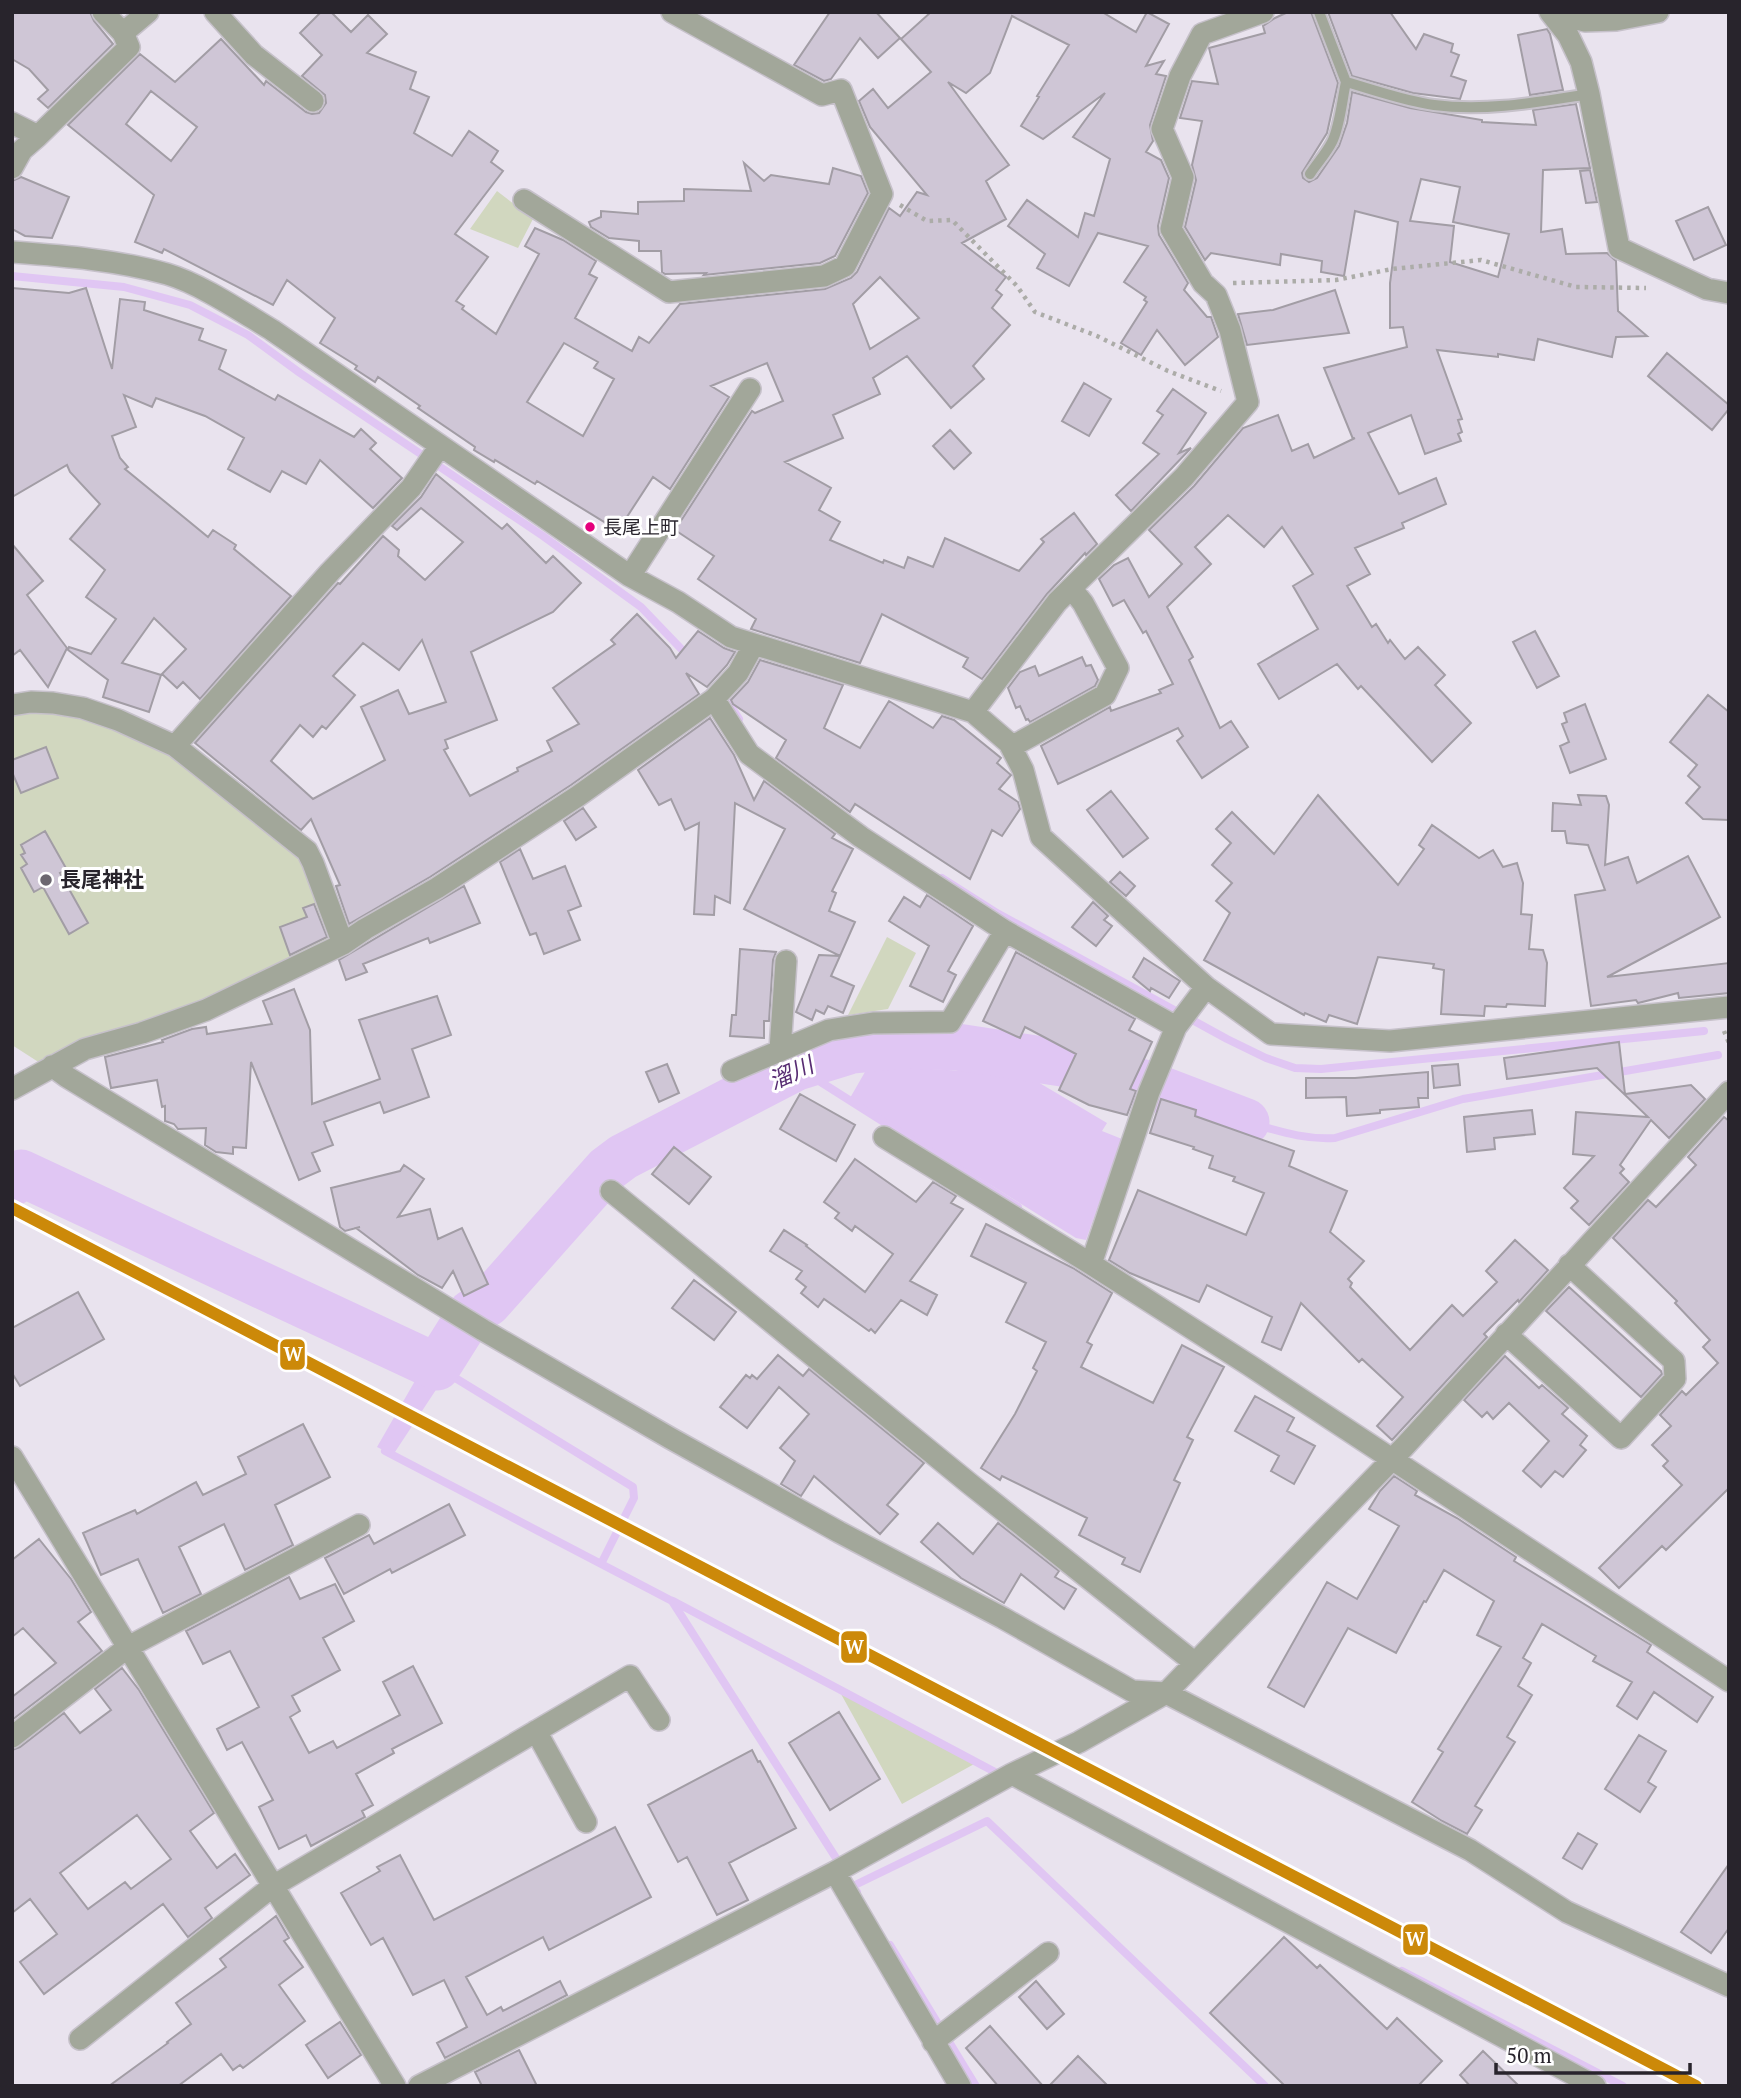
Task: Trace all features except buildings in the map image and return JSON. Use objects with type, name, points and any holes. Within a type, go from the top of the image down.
[{"type":"street","points":[[12,168],[23,150],[129,47],[123,33],[103,12]]},
{"type":"street","points":[[123,33],[149,12]]},
{"type":"street","points":[[215,12],[254,55],[313,101]]},
{"type":"street","points":[[524,200],[669,292],[824,276],[845,266],[882,194],[841,90],[822,95],[672,12]]},
{"type":"street","points":[[973,712],[1057,601],[1184,477],[1248,402],[1230,330],[1216,295],[1203,283],[1171,229],[1183,177],[1162,128],[1180,76],[1202,34],[1264,12]]},
{"type":"street","points":[[1550,12],[1585,21],[1616,20],[1658,12]]},
{"type":"street","points":[[1550,12],[1568,35],[1581,62],[1619,248],[1707,289],[1729,293]]},
{"type":"street","points":[[12,123],[38,136]]},
{"type":"street","points":[[12,252],[92,259],[169,274],[216,297],[272,330],[630,576],[678,602],[731,638],[973,712],[1011,747],[1023,770],[1041,837],[1200,994],[1270,1034],[1390,1041],[1729,1007]]},
{"type":"street","points":[[630,576],[750,389]]},
{"type":"street","points":[[175,746],[330,572],[411,488],[440,447]]},
{"type":"street","points":[[1011,747],[1105,695],[1118,667],[1083,603],[1071,588]]},
{"type":"street","points":[[12,1089],[85,1049],[142,1033],[206,1010],[343,944],[437,888],[578,796],[715,698],[733,678],[753,646]]},
{"type":"street","points":[[715,698],[749,754],[861,837],[1005,931],[1176,1027]]},
{"type":"street","points":[[12,705],[53,703],[83,708],[118,720],[175,746],[307,851],[343,944]]},
{"type":"street","points":[[732,1071],[829,1030],[873,1023],[950,1022],[1005,931]]},
{"type":"street","points":[[780,1050],[786,961]]},
{"type":"street","points":[[1091,1264],[1149,1092],[1176,1027],[1200,994]]},
{"type":"street","points":[[52,1066],[483,1330],[839,1532],[1003,1618],[1132,1691],[1166,1693],[1470,1850],[1567,1912],[1729,1986]]},
{"type":"street","points":[[419,2086],[835,1872],[1166,1693],[1397,1454],[1729,1092]]},
{"type":"street","points":[[884,1137],[1397,1454],[1729,1681]]},
{"type":"street","points":[[611,1191],[970,1484],[1195,1663]]},
{"type":"street","points":[[1506,1334],[1621,1438],[1675,1380],[1674,1361],[1569,1265]]},
{"type":"street","points":[[12,1457],[395,2086]]},
{"type":"street","points":[[12,1737],[128,1647],[359,1525]]},
{"type":"street","points":[[80,2039],[273,1886],[630,1676],[659,1720]]},
{"type":"street","points":[[536,1731],[586,1822]]},
{"type":"street","points":[[1012,1774],[1594,2086]]},
{"type":"street","points":[[835,1872],[941,2036],[960,2086]]},
{"type":"street","points":[[941,2036],[1048,1953]]},
{"type":"lane","points":[[1310,174],[1334,138],[1346,82],[1319,12]]},
{"type":"lane","points":[[1346,82],[1432,105],[1465,108],[1501,107],[1589,94]]},
{"type":"path","points":[[882,194],[927,221],[952,220],[1017,286],[1035,312],[1097,336],[1168,371],[1248,402]]},
{"type":"path","points":[[1203,283],[1336,280],[1392,269],[1481,260],[1576,287],[1654,288]]},
{"type":"green space","points":[[497,191],[533,219],[518,248],[470,229]]},
{"type":"green space","points":[[12,711],[78,713],[171,752],[304,861],[337,941],[207,1002],[89,1038],[40,1063],[12,1045]]},
{"type":"green space","points":[[887,937],[916,953],[888,1009],[848,1015]]},
{"type":"green space","points":[[841,1694],[976,1763],[902,1804]]},
{"type":"shaded area","points":[[869,1065],[1026,1075],[1107,1123],[1102,1131],[1122,1139],[1086,1240],[1076,1238],[850,1098]]},
{"type":"shaded area","points":[[458,1306],[482,1320],[393,1455],[377,1447]]},
{"type":"waterway","points":[[12,276],[124,287],[190,305],[248,335],[300,373],[543,536],[641,607],[688,656]]},
{"type":"waterway","points":[[721,691],[739,719]]},
{"type":"waterway","points":[[942,878],[997,913],[1227,1039],[1266,1058],[1295,1068],[1321,1069],[1704,1031]]},
{"type":"waterway","name":"溜川","points":[[12,1183],[21,1173],[437,1367],[471,1313],[488,1303],[607,1169],[623,1157],[797,1067],[852,1050],[902,1045],[957,1047],[1062,1063],[1144,1083],[1246,1122]]},
{"type":"waterway","points":[[1246,1122],[1301,1136],[1335,1138],[1463,1099],[1718,1055]]},
{"type":"waterway","points":[[797,1067],[1018,1207]]},
{"type":"waterway","points":[[439,1368],[633,1487],[634,1498],[601,1564]]},
{"type":"waterway","points":[[391,1442],[385,1451],[672,1601],[836,1858]]},
{"type":"waterway","points":[[673,1601],[995,1772]]},
{"type":"waterway","points":[[857,1892],[853,1886],[987,1821],[1265,2086]]},
{"type":"waterway","points":[[890,1945],[976,2086]]},
{"type":"waterway","points":[[1402,1971],[1623,2086]]},
{"type":"transit line","name":"W","points":[[12,1208],[1696,2086]]},
{"type":"place","name":"長尾上町","points":[[590,527]]},
{"type":"place","name":"長尾神社","points":[[46,880]]}]
